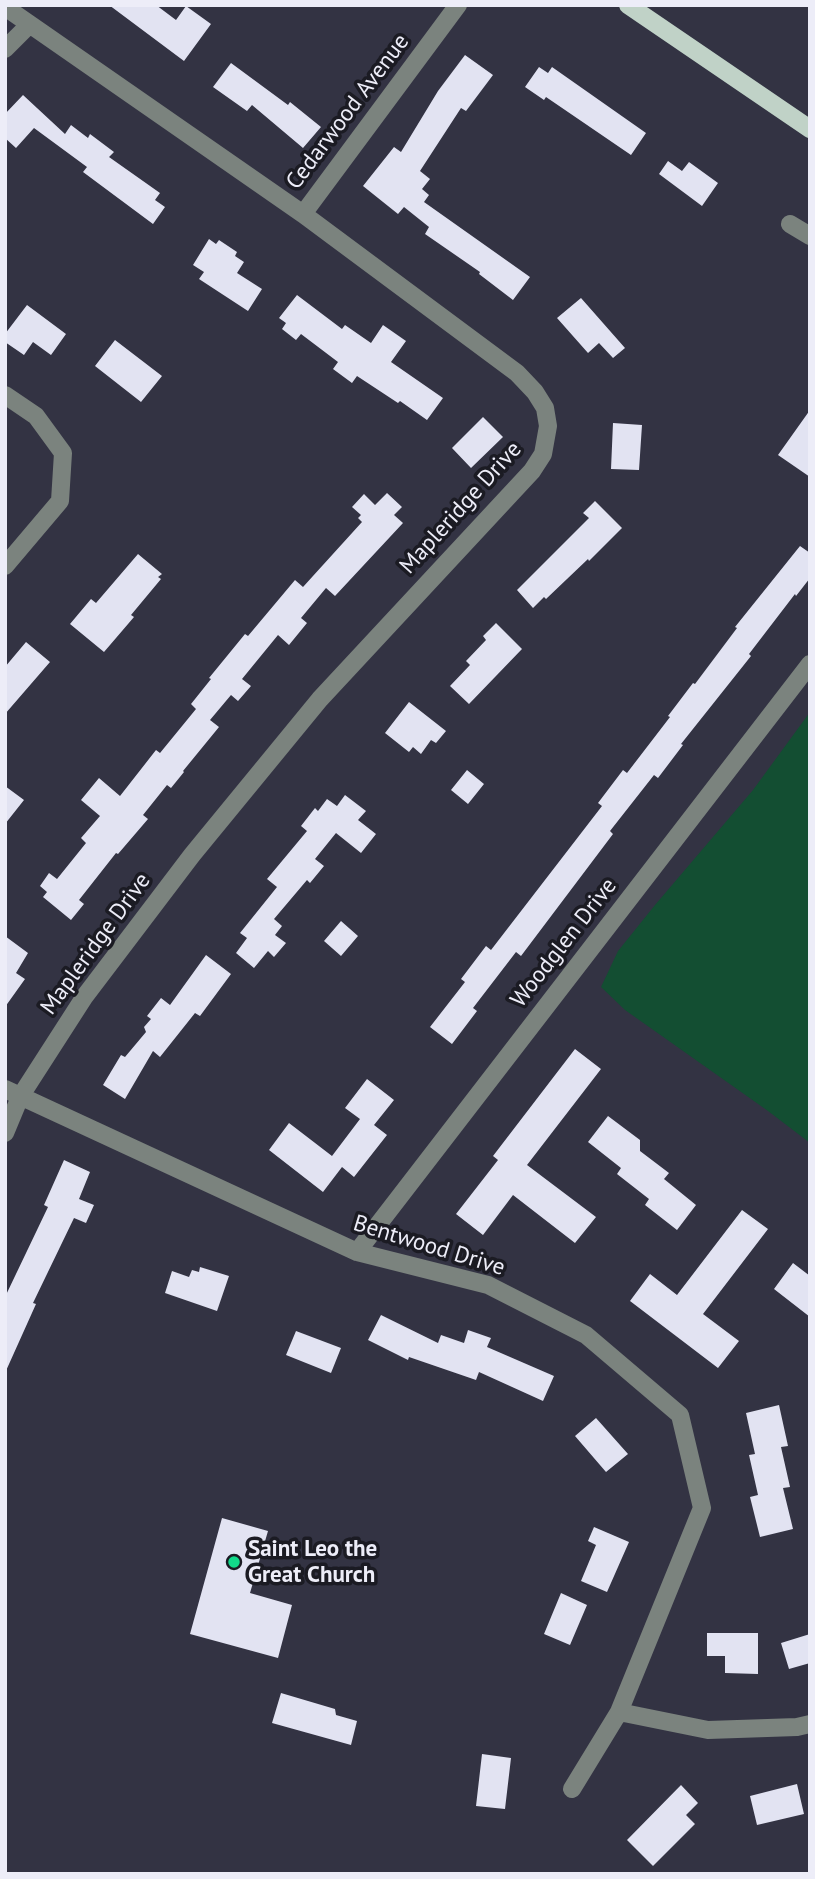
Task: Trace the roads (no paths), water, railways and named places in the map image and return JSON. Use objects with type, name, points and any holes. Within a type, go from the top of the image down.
[{"type":"main road","points":[[628,5],[810,129]]},
{"type":"street","name":"Cedarwood Avenue","points":[[303,214],[458,5]]},
{"type":"street","name":"Mapleridge Drive","points":[[5,7],[303,214],[517,373],[545,408],[548,426],[543,454],[532,471],[320,699],[192,855],[13,1093],[5,1133]]},
{"type":"street","points":[[5,49],[29,24]]},
{"type":"street","points":[[790,224],[810,236]]},
{"type":"street","points":[[5,395],[36,416],[63,453],[60,501],[5,566]]},
{"type":"street","name":"Woodglen Drive","points":[[357,1252],[810,664]]},
{"type":"street","name":"Bentwood Drive","points":[[13,1093],[357,1252],[488,1286],[586,1335],[680,1415],[702,1508],[620,1712],[572,1789]]},
{"type":"street","points":[[620,1712],[708,1730],[797,1727],[810,1724]]},
{"type":"place","name":"Saint Leo the Great Church","points":[[234,1562]]}]
